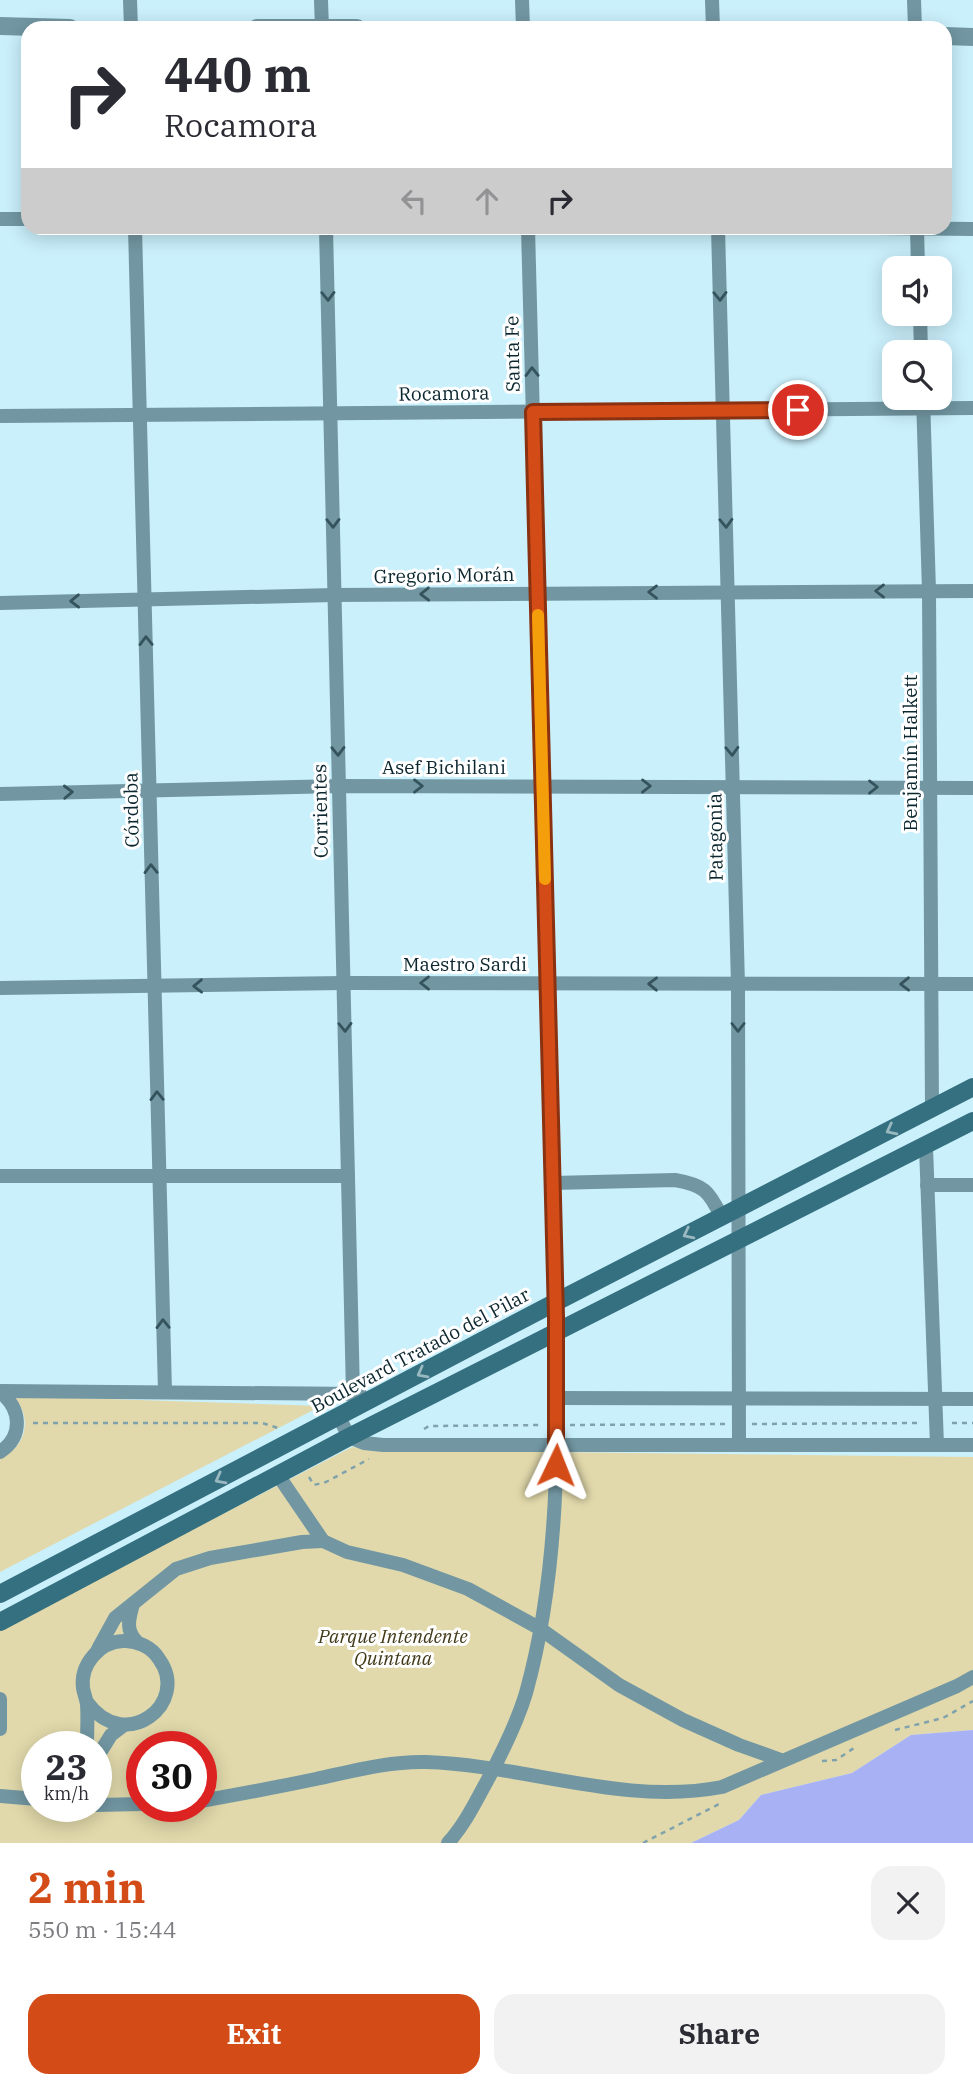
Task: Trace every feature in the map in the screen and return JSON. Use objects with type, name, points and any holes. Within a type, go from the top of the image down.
[{"type":"main road","name":"Boulevard Tratado del Pilar","points":[[0,1594],[973,1087]]},
{"type":"main road","points":[[0,1622],[349,1437],[973,1121]]},
{"type":"main road","points":[[463,1351],[477,1372]]},
{"type":"main road","points":[[265,1455],[278,1475]]},
{"type":"street","points":[[130,0],[131,21]]},
{"type":"street","points":[[321,0],[322,21]]},
{"type":"street","points":[[522,0],[523,21]]},
{"type":"street","points":[[712,0],[713,21]]},
{"type":"street","points":[[914,0],[915,21]]},
{"type":"street","points":[[0,26],[21,27]]},
{"type":"street","points":[[952,36],[973,37]]},
{"type":"street","points":[[0,219],[21,219]]},
{"type":"street","points":[[952,229],[973,229]]},
{"type":"street","name":"Córdoba","points":[[135,235],[164,1392]]},
{"type":"street","name":"Corrientes","points":[[326,235],[353,1394]]},
{"type":"street","name":"Santa Fe","points":[[448,1843],[464,1825],[494,1769],[526,1694],[548,1574],[557,1445],[556,1303],[528,235]]},
{"type":"street","name":"Patagonia","points":[[718,235],[738,985],[739,1445]]},
{"type":"street","points":[[917,235],[918,256]]},
{"type":"street","name":"Rocamora","points":[[0,416],[723,410],[882,404]]},
{"type":"street","name":"Rocamora","points":[[952,406],[973,408]]},
{"type":"street","name":"Benjamín Halkett","points":[[923,410],[929,591],[932,1109]]},
{"type":"street","name":"Gregorio Morán","points":[[0,603],[334,595],[973,591]]},
{"type":"street","name":"Asef Bichilani","points":[[0,794],[339,786],[973,788]]},
{"type":"street","name":"Maestro Sardi","points":[[0,988],[344,983],[973,984]]},
{"type":"street","points":[[926,1147],[937,1445]]},
{"type":"street","points":[[0,1176],[348,1176]]},
{"type":"street","points":[[553,1183],[675,1180],[693,1183],[711,1195],[721,1216]]},
{"type":"street","points":[[927,1185],[973,1185]]},
{"type":"street","points":[[0,1391],[383,1394]]},
{"type":"street","points":[[0,1391],[13,1404],[18,1420],[14,1438],[0,1452]]},
{"type":"street","points":[[556,1398],[973,1399]]},
{"type":"street","points":[[339,1417],[349,1437],[364,1443],[383,1445],[973,1445]]},
{"type":"street","points":[[278,1475],[323,1541]]},
{"type":"street","points":[[87,1731],[83,1675],[115,1618],[134,1602],[176,1569],[210,1558],[302,1542],[323,1541],[347,1552],[403,1565],[468,1589],[539,1628],[619,1685],[682,1720],[781,1760]]},
{"type":"street","points":[[134,1602],[128,1622],[130,1635],[137,1642]]},
{"type":"street","points":[[87,1702],[102,1718],[113,1724],[124,1725],[138,1723],[150,1717],[165,1696],[165,1669],[149,1648],[137,1642],[123,1640],[97,1651]]},
{"type":"street","points":[[217,1798],[388,1764],[425,1762],[494,1769],[617,1790],[693,1792],[722,1787],[973,1677]]},
{"type":"street","points":[[0,1699],[0,1729]]},
{"type":"street","points":[[112,1734],[124,1725]]},
{"type":"street","points":[[0,1796],[21,1798]]},
{"type":"path","points":[[894,1730],[943,1718],[973,1701]]},
{"type":"path","points":[[817,1762],[836,1760],[859,1745]]},
{"type":"path","points":[[643,1843],[726,1801]]},
{"type":"green space","points":[[13,1396],[321,1406],[0,1572],[0,1458],[16,1447],[24,1431],[25,1422]]},
{"type":"green space","name":"Parque Intendente Quintana","points":[[352,1447],[386,1450],[973,1457],[973,1730],[911,1735],[852,1773],[761,1795],[739,1820],[691,1843],[0,1843],[0,1629]]},
{"type":"water","points":[[973,1730],[973,1843],[691,1843],[739,1820],[761,1795],[852,1773],[911,1735]]},
{"type":"slow traffic","points":[[538,615],[545,879]]},
{"type":"route","points":[[556,1465],[556,1317],[533,412],[798,410]]}]
